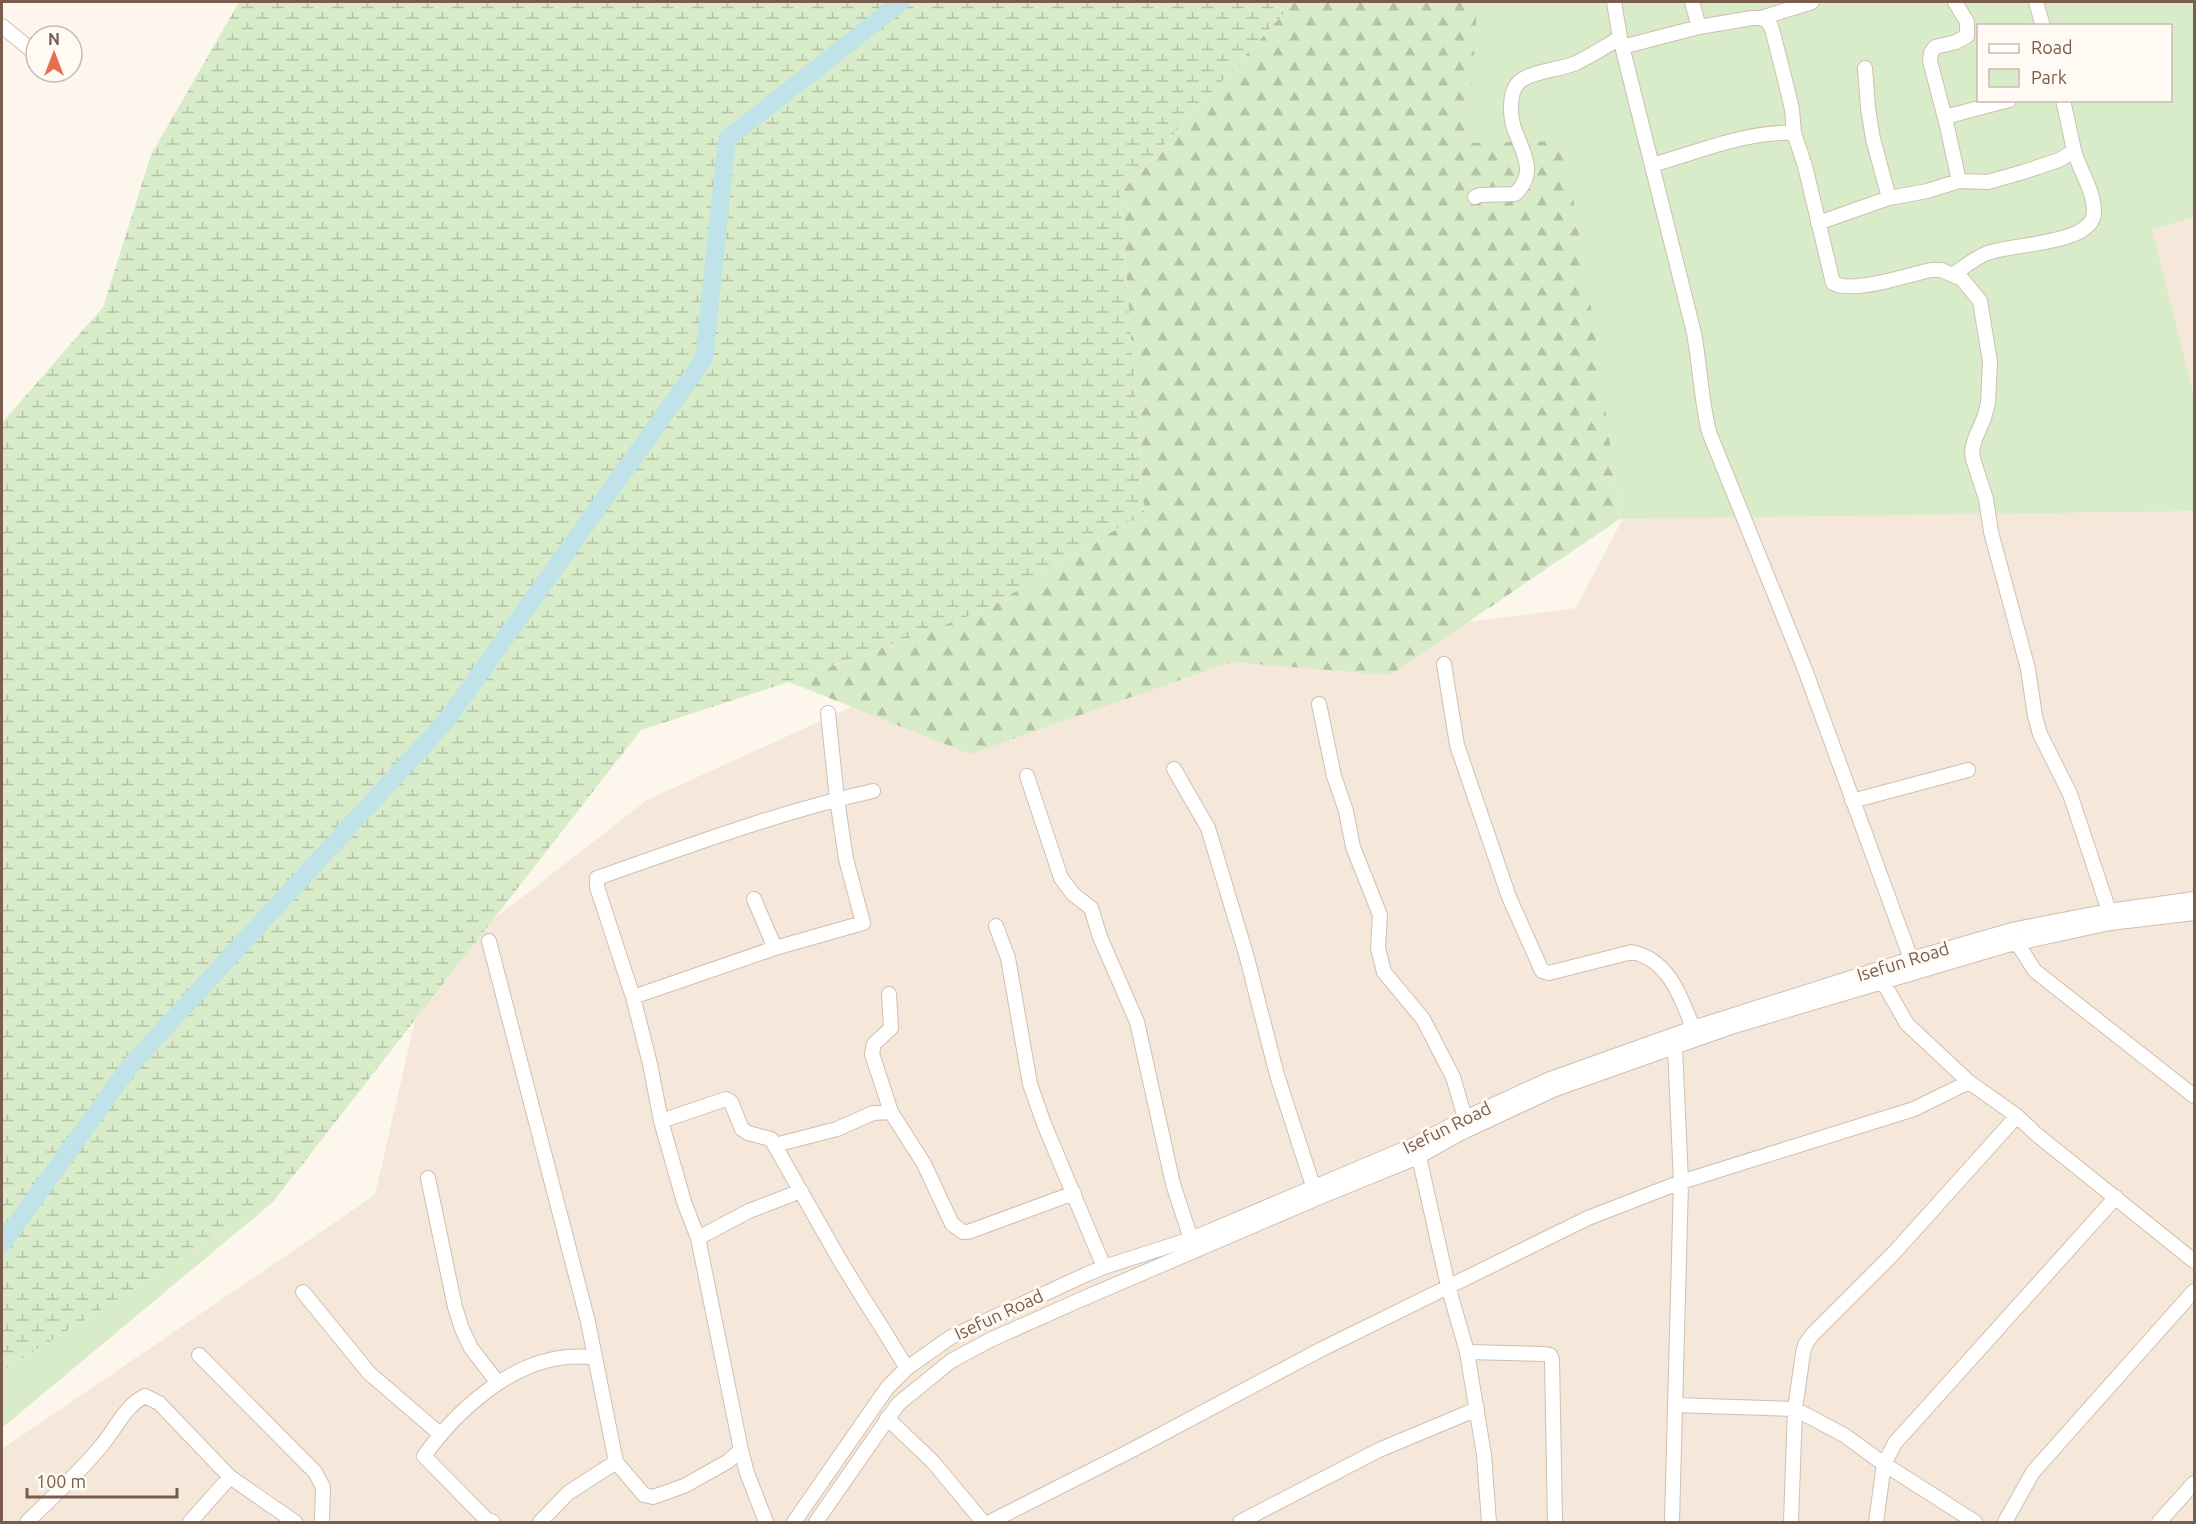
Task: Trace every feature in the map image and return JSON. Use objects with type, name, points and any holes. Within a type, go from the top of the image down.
[{"type":"street","points":[[1614,2],[1621,43],[1694,333],[1709,432],[1788,626],[1911,959]]},
{"type":"street","points":[[1692,2],[1699,27]]},
{"type":"street","points":[[1475,197],[1515,194],[1524,186],[1527,170],[1526,156],[1514,129],[1512,107],[1513,93],[1518,83],[1525,78],[1575,63],[1621,43],[1699,27],[1761,18],[1812,2]]},
{"type":"street","points":[[1955,2],[1973,35],[1935,47],[1931,53],[1931,69],[1945,117],[1959,181]]},
{"type":"street","points":[[2036,2],[2042,24]]},
{"type":"street","points":[[1761,18],[1768,21],[1772,29],[1792,109],[1794,133],[1805,166],[1833,283],[1840,287],[1858,286],[1931,270],[1954,274],[1962,279],[1972,288],[1980,301],[1990,362],[1988,403],[1975,438],[1972,450],[1973,459],[1986,499],[1991,532],[2028,669],[2040,734],[2070,794],[2109,911]]},
{"type":"street","points":[[2,26],[24,44]]},
{"type":"street","points":[[1865,68],[1873,139],[1889,198]]},
{"type":"street","points":[[1945,117],[2001,102]]},
{"type":"street","points":[[1954,274],[1986,253],[2081,232],[2092,222],[2094,211],[2090,194],[2074,151],[2064,102]]},
{"type":"street","points":[[1652,165],[1753,136],[1776,132],[1794,133]]},
{"type":"street","points":[[1818,223],[1889,198],[1959,181],[1988,182],[2059,160],[2074,151]]},
{"type":"street","points":[[1444,664],[1457,745],[1509,897],[1542,970],[1549,973],[1632,952],[1642,954],[1656,964],[1676,985],[1693,1028]]},
{"type":"street","points":[[1319,704],[1334,776],[1346,811],[1353,847],[1380,915],[1378,948],[1384,972],[1423,1019],[1453,1077],[1465,1118]]},
{"type":"street","points":[[633,998],[775,948],[863,923],[846,859],[828,713]]},
{"type":"street","points":[[1174,770],[1208,828],[1246,954],[1277,1075],[1313,1186]]},
{"type":"street","points":[[1852,801],[1968,770]]},
{"type":"street","points":[[1027,776],[1061,879],[1073,894],[1091,908],[1100,937],[1137,1022],[1173,1184],[1191,1239]]},
{"type":"street","points":[[766,1522],[747,1473],[741,1450],[698,1238],[684,1203],[661,1121],[650,1064],[633,998],[597,887],[597,878],[703,841],[837,799],[873,791]]},
{"type":"street","points":[[754,899],[775,948]]},
{"type":"street","name":"Isefun Road","points":[[794,1522],[887,1388],[907,1368],[951,1337],[1104,1267],[1191,1239],[1313,1186],[1417,1151],[1465,1118],[1550,1079],[1693,1028],[1911,959],[2016,929],[2109,911],[2194,900]]},
{"type":"street","name":"Isefun Road","points":[[816,1522],[898,1404],[951,1361],[990,1340],[1320,1197],[1553,1090],[1734,1026],[2017,943],[2110,923],[2194,913]]},
{"type":"street","points":[[996,926],[1008,958],[1030,1084],[1044,1124],[1104,1267]]},
{"type":"street","points":[[489,941],[564,1227],[595,1357],[616,1462],[644,1495],[653,1497],[684,1486],[727,1462],[741,1450]]},
{"type":"street","points":[[2017,943],[2035,971],[2194,1096]]},
{"type":"street","points":[[1883,982],[1907,1024],[1969,1082],[2017,1116],[2036,1134],[2194,1261]]},
{"type":"street","points":[[889,994],[891,1028],[874,1044],[872,1054],[891,1112],[924,1164],[952,1224],[963,1232],[1074,1193]]},
{"type":"street","points":[[1672,1522],[1681,1182],[1674,1048]]},
{"type":"street","points":[[990,1522],[1134,1449],[1320,1350],[1588,1218],[1681,1182],[1914,1109],[1969,1082]]},
{"type":"street","points":[[661,1121],[726,1099],[731,1102],[742,1130],[771,1139],[842,1264],[907,1368]]},
{"type":"street","points":[[775,1146],[837,1129],[873,1113],[891,1112]]},
{"type":"street","points":[[1791,1522],[1795,1408],[1805,1345],[1812,1335],[1893,1254],[2017,1116]]},
{"type":"street","points":[[1417,1151],[1448,1286],[1467,1352],[1484,1455],[1489,1522]]},
{"type":"street","points":[[428,1178],[450,1285],[462,1329],[471,1348],[498,1383]]},
{"type":"street","points":[[698,1238],[749,1211],[801,1191]]},
{"type":"street","points":[[1876,1522],[1884,1464],[1895,1443],[2116,1197]]},
{"type":"street","points":[[2005,1522],[2033,1472],[2194,1291]]},
{"type":"street","points":[[303,1292],[369,1373],[440,1434]]},
{"type":"street","points":[[1467,1352],[1550,1355],[1552,1360],[1555,1522]]},
{"type":"street","points":[[199,1355],[315,1472],[323,1487],[322,1522]]},
{"type":"street","points":[[493,1522],[486,1519],[424,1456],[440,1434],[498,1383],[541,1362],[567,1357],[595,1357]]},
{"type":"street","points":[[27,1522],[73,1478],[103,1444],[134,1401],[145,1396],[159,1402],[230,1477],[295,1522]]},
{"type":"street","points":[[1675,1405],[1795,1408],[1844,1435],[1884,1464],[1975,1522]]},
{"type":"street","points":[[1240,1522],[1379,1450],[1477,1409]]},
{"type":"street","points":[[887,1418],[933,1462],[983,1522]]},
{"type":"street","points":[[540,1522],[568,1493],[616,1462]]},
{"type":"street","points":[[727,1462],[747,1473]]},
{"type":"street","points":[[190,1522],[230,1477]]},
{"type":"street","points":[[2159,1522],[2194,1483]]},
{"type":"shaded area","points":[[1391,2],[2194,2],[2194,1522],[2,1522],[2,1449],[375,1195],[426,972],[647,800],[871,698],[1576,608],[1647,472],[1411,518],[1092,413],[1214,205]]},
{"type":"green space","points":[[239,2],[1294,2],[1120,193],[1144,512],[985,610],[789,682],[641,730],[273,1202],[2,1371],[2,423],[103,307],[151,155]]},
{"type":"green space","points":[[1294,2],[1473,2],[1477,8],[1468,143],[1564,141],[1596,339],[1620,519],[1390,675],[1231,662],[970,754],[789,682],[985,610],[1144,512],[1120,193]]},
{"type":"green space","points":[[1473,2],[2194,2],[2194,217],[2152,230],[2194,396],[2194,511],[1620,519],[1596,339],[1564,141],[1468,144],[1477,8]]},
{"type":"green space","points":[[273,1202],[2,1428],[2,1371]]},
{"type":"waterway","points":[[2,1244],[130,1066],[446,721],[704,359],[727,139],[901,2]]}]
